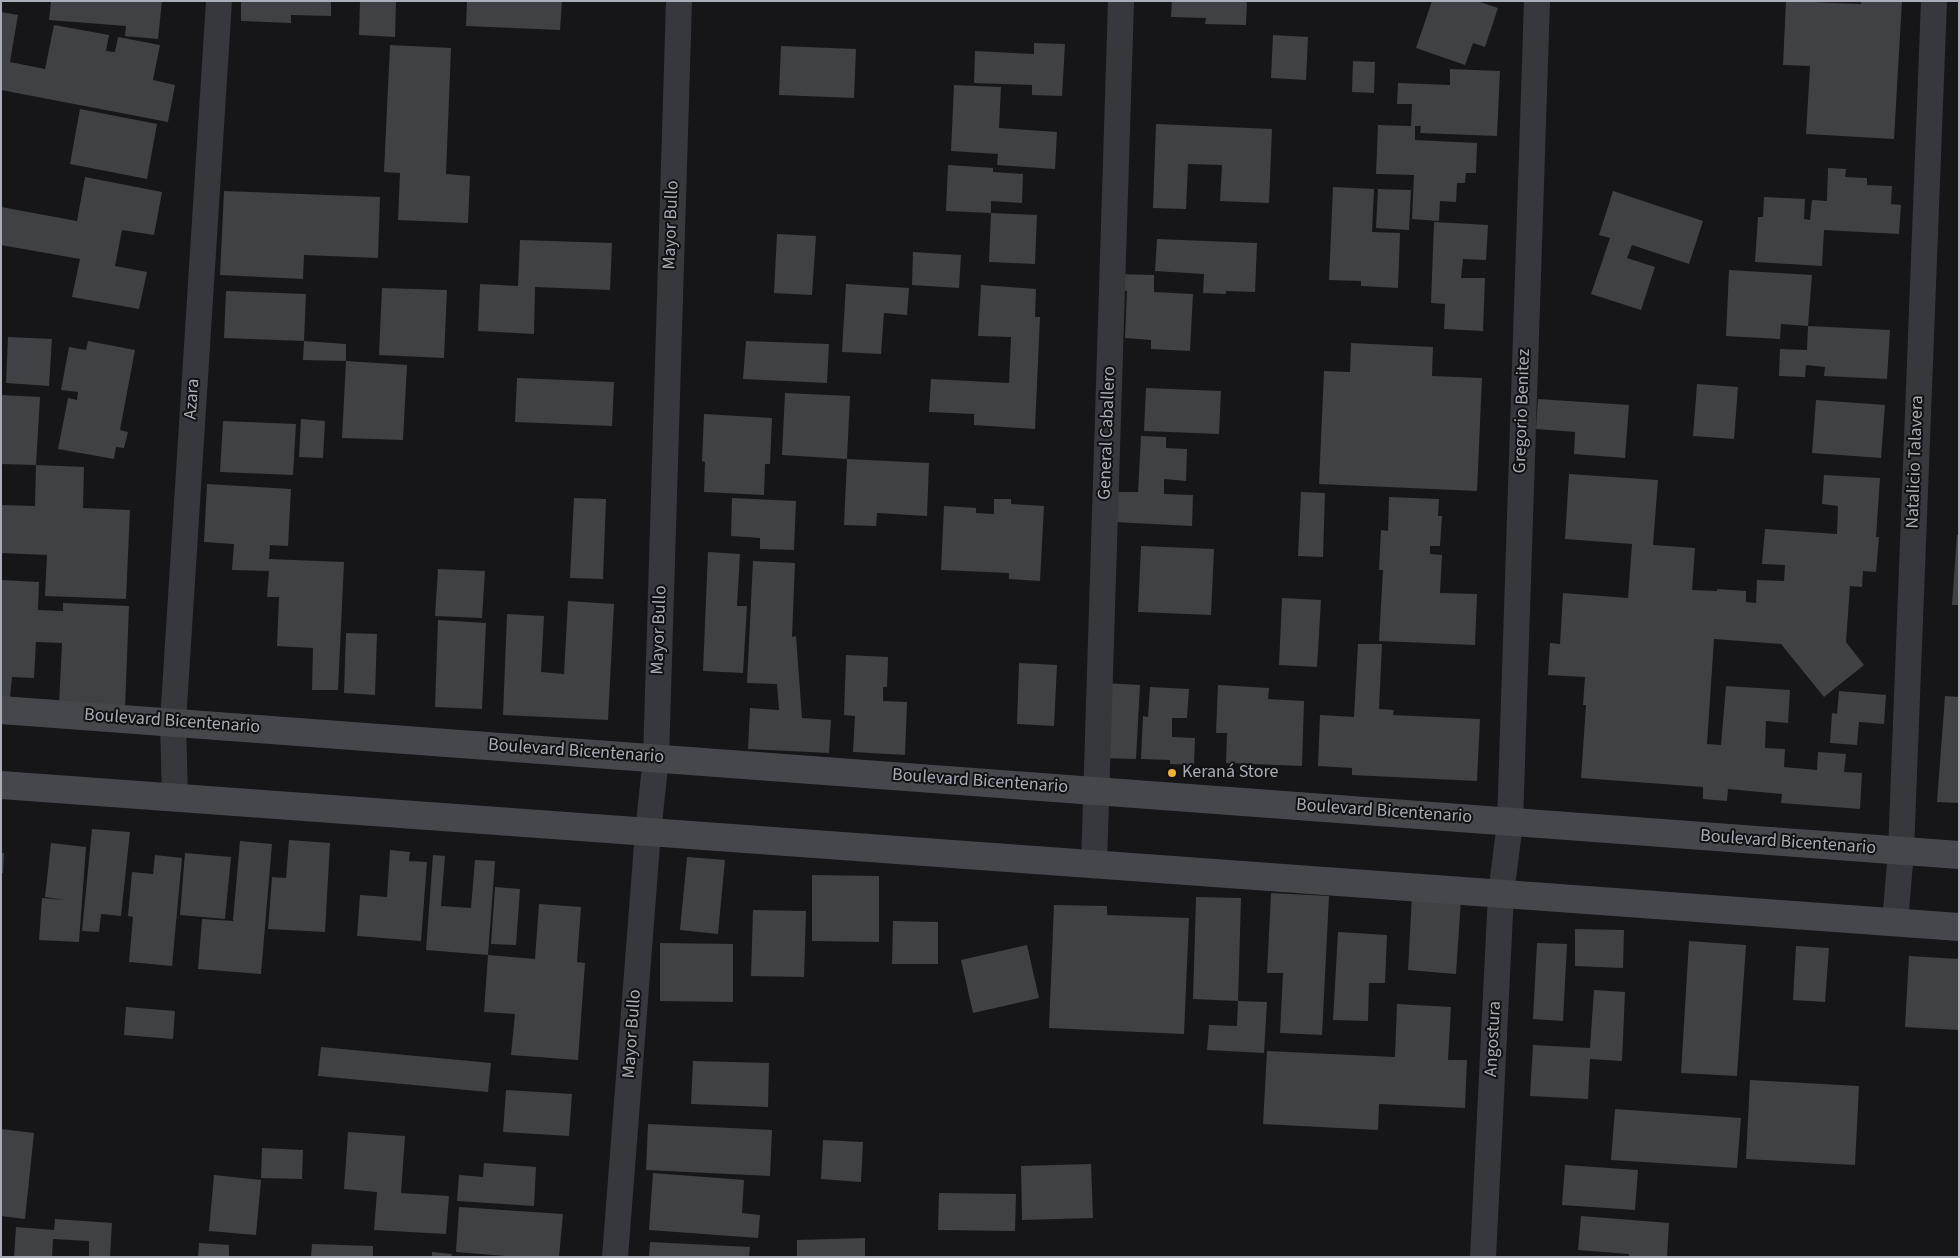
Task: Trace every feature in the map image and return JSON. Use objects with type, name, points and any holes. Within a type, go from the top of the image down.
[{"type":"main road","name":"Boulevard Bicentenario","points":[[1,710],[1959,855]]},
{"type":"main road","points":[[1,785],[1959,927]]},
{"type":"street","name":"Azara","points":[[175,798],[173,722],[219,1]]},
{"type":"street","name":"Mayor Bullo","points":[[615,1257],[648,832],[656,758],[679,1]]},
{"type":"street","name":"General Caballero","points":[[1094,864],[1121,1]]},
{"type":"street","name":"Gregorio Benitez","points":[[1510,822],[1537,1]]},
{"type":"street","name":"Natalicio Talavera","points":[[1895,923],[1901,851],[1934,1]]},
{"type":"street","name":"Angostura","points":[[1483,1257],[1501,894],[1510,822]]},
{"type":"building","points":[[51,1],[162,1],[158,39],[125,36],[126,26],[49,20]]},
{"type":"building","points":[[241,1],[331,1],[331,16],[291,15],[291,23],[241,21]]},
{"type":"building","points":[[360,1],[396,1],[395,37],[359,35]]},
{"type":"building","points":[[467,1],[562,1],[560,30],[466,26]]},
{"type":"building","points":[[1172,1],[1247,1],[1246,25],[1205,24],[1206,18],[1171,17]]},
{"type":"building","points":[[1432,1],[1477,1],[1498,8],[1485,47],[1473,43],[1465,65],[1416,48]]},
{"type":"building","points":[[1786,1],[1861,4],[1861,1],[1902,1],[1894,139],[1806,134],[1810,66],[1783,65]]},
{"type":"building","points":[[1,12],[18,15],[10,62],[45,69],[54,25],[109,35],[106,51],[115,52],[118,37],[160,45],[153,80],[175,85],[168,122],[1,90]]},
{"type":"building","points":[[1273,35],[1308,37],[1306,80],[1271,78]]},
{"type":"building","points":[[1034,43],[1065,44],[1062,96],[1032,95],[1032,85],[974,83],[975,51],[1034,54]]},
{"type":"building","points":[[390,45],[451,48],[446,174],[470,176],[468,223],[398,220],[400,173],[384,172]]},
{"type":"building","points":[[781,46],[856,49],[854,98],[779,95]]},
{"type":"building","points":[[1353,61],[1375,62],[1374,93],[1352,92]]},
{"type":"building","points":[[1450,69],[1500,71],[1497,136],[1420,133],[1421,126],[1415,126],[1415,140],[1477,143],[1476,173],[1466,173],[1465,183],[1457,183],[1456,202],[1440,201],[1439,221],[1412,219],[1414,175],[1376,174],[1378,125],[1411,126],[1412,104],[1397,104],[1398,83],[1450,85]]},
{"type":"building","points":[[954,85],[1001,87],[999,128],[1057,132],[1055,169],[997,165],[998,154],[951,151]]},
{"type":"building","points":[[80,109],[157,124],[147,179],[70,164]]},
{"type":"building","points":[[1156,124],[1272,129],[1269,203],[1220,201],[1222,165],[1188,164],[1186,209],[1153,208]]},
{"type":"building","points":[[948,165],[993,168],[993,172],[1023,174],[1022,203],[991,201],[991,213],[946,211]]},
{"type":"building","points":[[1828,168],[1846,169],[1845,177],[1867,178],[1867,185],[1892,186],[1891,204],[1901,205],[1899,234],[1824,230],[1822,266],[1755,262],[1758,217],[1763,217],[1764,197],[1805,199],[1804,219],[1810,220],[1812,200],[1827,201]]},
{"type":"building","points":[[85,177],[162,192],[154,235],[122,230],[115,266],[147,272],[139,309],[72,297],[80,259],[1,245],[1,207],[77,221]]},
{"type":"building","points":[[1333,187],[1374,189],[1372,232],[1400,233],[1398,288],[1361,286],[1361,281],[1329,280]]},
{"type":"building","points":[[1378,189],[1411,190],[1409,230],[1376,228]]},
{"type":"building","points":[[224,191],[380,197],[378,258],[304,255],[303,279],[220,275]]},
{"type":"building","points":[[1613,191],[1703,221],[1689,264],[1632,245],[1627,258],[1655,267],[1641,310],[1591,294],[1610,238],[1599,235]]},
{"type":"building","points":[[991,213],[1037,215],[1035,264],[989,262]]},
{"type":"building","points":[[1434,222],[1488,225],[1486,260],[1463,259],[1461,278],[1485,278],[1483,331],[1444,329],[1445,304],[1431,303]]},
{"type":"building","points":[[777,234],[816,236],[812,295],[774,293]]},
{"type":"building","points":[[1157,239],[1257,243],[1255,292],[1226,291],[1226,294],[1203,293],[1204,274],[1155,271]]},
{"type":"building","points":[[520,240],[612,243],[610,290],[535,287],[534,334],[478,331],[480,284],[518,286]]},
{"type":"building","points":[[913,252],[961,255],[959,288],[912,285]]},
{"type":"building","points":[[1729,270],[1812,275],[1808,326],[1781,324],[1780,339],[1726,336]]},
{"type":"building","points":[[1118,274],[1154,275],[1154,292],[1193,294],[1190,351],[1151,349],[1151,340],[1125,338],[1127,291],[1117,290]]},
{"type":"building","points":[[846,284],[909,288],[907,315],[884,313],[881,354],[842,352]]},
{"type":"building","points":[[981,285],[1036,289],[1035,317],[1040,317],[1035,429],[974,425],[974,414],[929,412],[931,379],[1009,383],[1011,337],[978,336]]},
{"type":"building","points":[[382,288],[447,290],[444,358],[379,355]]},
{"type":"building","points":[[226,291],[306,294],[304,341],[224,338]]},
{"type":"building","points":[[1808,326],[1890,330],[1887,379],[1824,376],[1825,367],[1806,365],[1805,377],[1779,376],[1780,349],[1807,350]]},
{"type":"building","points":[[8,337],[52,339],[49,386],[6,383]]},
{"type":"building","points":[[88,341],[135,350],[120,430],[128,432],[124,448],[116,447],[114,459],[58,449],[68,398],[77,400],[78,392],[61,390],[69,347],[86,350]]},
{"type":"building","points":[[304,341],[346,344],[346,361],[303,360]]},
{"type":"building","points":[[746,341],[829,344],[827,383],[743,379]]},
{"type":"building","points":[[1351,343],[1433,347],[1432,376],[1482,378],[1477,491],[1319,484],[1324,371],[1350,372]]},
{"type":"building","points":[[346,361],[407,365],[403,440],[342,438]]},
{"type":"building","points":[[517,378],[614,382],[612,426],[515,422]]},
{"type":"building","points":[[1697,384],[1738,387],[1734,439],[1693,436]]},
{"type":"building","points":[[1146,388],[1221,391],[1219,434],[1144,431]]},
{"type":"building","points":[[785,393],[850,396],[847,459],[782,455]]},
{"type":"building","points":[[1,395],[40,397],[36,465],[1,464]]},
{"type":"building","points":[[1538,399],[1629,405],[1625,458],[1574,454],[1575,432],[1536,429]]},
{"type":"building","points":[[1816,400],[1885,405],[1881,458],[1812,453]]},
{"type":"building","points":[[704,414],[772,418],[770,464],[765,464],[764,495],[704,492],[705,462],[702,461]]},
{"type":"building","points":[[301,419],[325,421],[323,458],[299,457]]},
{"type":"building","points":[[223,421],[296,424],[293,475],[220,472]]},
{"type":"building","points":[[1141,436],[1166,437],[1166,448],[1187,449],[1186,481],[1164,479],[1164,494],[1193,495],[1192,526],[1114,522],[1115,492],[1138,492]]},
{"type":"building","points":[[847,459],[929,463],[927,516],[877,513],[876,526],[844,525]]},
{"type":"building","points":[[36,465],[84,467],[83,508],[130,510],[126,599],[45,596],[47,555],[1,553],[1,505],[35,506]]},
{"type":"building","points":[[1569,474],[1658,480],[1653,545],[1695,548],[1692,590],[1746,591],[1746,602],[1756,603],[1757,580],[1784,581],[1785,565],[1762,564],[1765,529],[1837,534],[1838,506],[1822,504],[1824,475],[1880,478],[1876,537],[1879,537],[1876,572],[1863,571],[1862,587],[1850,586],[1846,642],[1864,665],[1824,697],[1781,644],[1714,639],[1707,744],[1721,745],[1726,686],[1790,690],[1788,723],[1766,721],[1765,748],[1785,749],[1784,767],[1817,770],[1818,752],[1846,754],[1844,772],[1862,773],[1860,809],[1781,803],[1782,794],[1728,789],[1727,801],[1703,799],[1703,787],[1581,778],[1586,705],[1583,705],[1585,677],[1548,675],[1550,643],[1560,644],[1563,593],[1628,598],[1632,544],[1565,539]]},
{"type":"building","points":[[207,484],[291,489],[288,546],[270,545],[269,559],[344,562],[338,690],[312,690],[313,648],[277,646],[279,597],[267,597],[269,571],[232,570],[234,544],[204,542]]},
{"type":"building","points":[[1301,492],[1325,493],[1323,557],[1298,556]]},
{"type":"building","points":[[1389,497],[1439,499],[1438,516],[1442,516],[1440,546],[1430,546],[1430,554],[1442,555],[1440,593],[1477,594],[1475,645],[1379,641],[1383,570],[1379,570],[1381,530],[1388,531]]},
{"type":"building","points":[[574,498],[606,499],[603,579],[570,578]]},
{"type":"building","points":[[732,498],[796,501],[794,550],[760,549],[760,538],[731,536]]},
{"type":"building","points":[[994,499],[1011,499],[1011,504],[1044,506],[1040,581],[1009,579],[1009,573],[941,570],[944,506],[976,508],[976,513],[994,514]]},
{"type":"building","points":[[1957,535],[1959,535],[1959,605],[1952,605]]},
{"type":"building","points":[[1141,546],[1214,549],[1211,615],[1138,612]]},
{"type":"building","points":[[708,552],[740,554],[737,606],[747,606],[743,673],[703,671]]},
{"type":"building","points":[[753,561],[795,563],[792,637],[796,636],[802,718],[831,720],[829,753],[748,749],[750,708],[779,710],[777,684],[747,683]]},
{"type":"building","points":[[438,569],[485,571],[482,618],[435,616]]},
{"type":"building","points":[[1,580],[39,582],[38,610],[63,611],[63,603],[129,606],[125,708],[59,705],[62,643],[36,642],[34,678],[12,677],[10,698],[1,698]]},
{"type":"building","points":[[1282,598],[1321,600],[1317,667],[1279,665]]},
{"type":"building","points":[[568,601],[614,604],[608,720],[503,715],[507,614],[544,616],[541,672],[564,674]]},
{"type":"building","points":[[438,620],[486,623],[482,709],[435,707]]},
{"type":"building","points":[[346,633],[377,634],[375,695],[344,693]]},
{"type":"building","points":[[1358,644],[1382,644],[1379,709],[1394,710],[1393,715],[1480,719],[1477,781],[1352,775],[1352,768],[1318,766],[1320,715],[1354,717]]},
{"type":"building","points":[[846,655],[888,657],[887,687],[883,687],[883,701],[907,702],[905,755],[853,752],[855,716],[844,715]]},
{"type":"building","points":[[1019,663],[1057,665],[1054,726],[1017,724]]},
{"type":"building","points":[[1103,683],[1140,685],[1136,759],[1099,758]]},
{"type":"building","points":[[1218,685],[1269,688],[1268,699],[1304,701],[1302,766],[1226,763],[1227,733],[1216,733]]},
{"type":"building","points":[[1150,687],[1189,689],[1187,718],[1172,718],[1172,737],[1195,738],[1194,765],[1170,764],[1170,760],[1141,759],[1143,716],[1148,717]]},
{"type":"building","points":[[1839,691],[1886,695],[1884,724],[1859,722],[1857,745],[1830,743],[1832,713],[1837,714]]},
{"type":"building","points":[[1945,696],[1959,697],[1959,803],[1937,802]]},
{"type":"building","points":[[92,829],[130,832],[121,916],[101,914],[99,932],[82,931]]},
{"type":"building","points":[[289,840],[330,843],[325,932],[268,929],[272,877],[286,878]]},
{"type":"building","points":[[240,841],[272,844],[261,974],[198,969],[202,919],[234,921]]},
{"type":"building","points":[[51,843],[86,847],[79,942],[39,940],[42,898],[64,900],[45,897]]},
{"type":"building","points":[[390,850],[410,852],[409,861],[427,862],[421,941],[357,936],[360,895],[387,897]]},
{"type":"building","points":[[1,853],[4,853],[3,873],[1,873]]},
{"type":"building","points":[[185,853],[231,857],[225,919],[180,915]]},
{"type":"building","points":[[155,855],[182,858],[172,966],[129,962],[133,917],[128,916],[132,872],[153,874]]},
{"type":"building","points":[[433,855],[445,856],[441,906],[471,908],[475,860],[495,861],[488,955],[426,950]]},
{"type":"building","points":[[687,857],[725,860],[718,934],[680,930]]},
{"type":"building","points":[[812,875],[879,876],[879,942],[812,941]]},
{"type":"building","points":[[495,887],[520,889],[516,945],[491,944]]},
{"type":"building","points":[[1271,893],[1329,896],[1322,1035],[1280,1033],[1283,973],[1267,973]]},
{"type":"building","points":[[1412,895],[1461,899],[1456,974],[1408,970]]},
{"type":"building","points":[[1196,897],[1241,898],[1238,1001],[1193,999]]},
{"type":"building","points":[[539,904],[581,907],[577,962],[585,963],[578,1060],[511,1055],[515,1014],[484,1012],[488,955],[535,959]]},
{"type":"building","points":[[1054,905],[1107,906],[1107,915],[1189,918],[1184,1034],[1049,1028]]},
{"type":"building","points":[[753,910],[806,911],[804,977],[751,976]]},
{"type":"building","points":[[893,921],[938,922],[938,964],[892,964]]},
{"type":"building","points":[[1575,929],[1624,930],[1623,968],[1575,966]]},
{"type":"building","points":[[1338,932],[1387,935],[1385,983],[1369,983],[1368,1021],[1333,1020]]},
{"type":"building","points":[[1689,941],[1746,945],[1737,1076],[1681,1073]]},
{"type":"building","points":[[660,943],[733,944],[733,1002],[660,1001]]},
{"type":"building","points":[[1537,943],[1567,944],[1563,1021],[1533,1019]]},
{"type":"building","points":[[1027,945],[1039,998],[973,1013],[961,960]]},
{"type":"building","points":[[1796,946],[1829,948],[1825,1002],[1793,1000]]},
{"type":"building","points":[[1909,956],[1959,959],[1959,1030],[1905,1027]]},
{"type":"building","points":[[1594,990],[1625,992],[1622,1061],[1590,1059],[1588,1099],[1530,1096],[1533,1045],[1590,1048]]},
{"type":"building","points":[[1238,1001],[1267,1002],[1264,1053],[1207,1050],[1209,1025],[1237,1026]]},
{"type":"building","points":[[1397,1004],[1451,1007],[1448,1060],[1467,1060],[1465,1108],[1379,1104],[1378,1130],[1263,1124],[1267,1051],[1395,1057]]},
{"type":"building","points":[[126,1007],[175,1011],[173,1039],[124,1035]]},
{"type":"building","points":[[321,1047],[491,1063],[488,1092],[318,1076]]},
{"type":"building","points":[[693,1061],[769,1063],[768,1107],[691,1104]]},
{"type":"building","points":[[1750,1080],[1859,1086],[1855,1165],[1746,1159]]},
{"type":"building","points":[[506,1090],[572,1094],[569,1136],[503,1132]]},
{"type":"building","points":[[1615,1109],[1741,1118],[1737,1168],[1611,1160]]},
{"type":"building","points":[[648,1124],[772,1130],[770,1176],[646,1170]]},
{"type":"building","points":[[1,1129],[34,1133],[25,1219],[1,1216]]},
{"type":"building","points":[[348,1132],[405,1136],[401,1193],[449,1196],[446,1234],[374,1230],[377,1192],[344,1189]]},
{"type":"building","points":[[823,1140],[863,1142],[861,1182],[821,1179]]},
{"type":"building","points":[[262,1148],[303,1150],[302,1179],[261,1178]]},
{"type":"building","points":[[484,1163],[536,1167],[534,1206],[457,1201],[459,1175],[483,1177]]},
{"type":"building","points":[[1091,1164],[1093,1218],[1022,1220],[1021,1166]]},
{"type":"building","points":[[1565,1165],[1638,1170],[1635,1210],[1562,1205]]},
{"type":"building","points":[[653,1173],[744,1180],[742,1213],[760,1215],[758,1238],[649,1230]]},
{"type":"building","points":[[214,1175],[261,1180],[256,1235],[209,1231]]},
{"type":"building","points":[[939,1193],[1016,1194],[1015,1231],[938,1230]]},
{"type":"building","points":[[459,1207],[563,1214],[559,1257],[519,1257],[456,1252]]},
{"type":"building","points":[[1581,1216],[1669,1223],[1667,1257],[1629,1257],[1629,1254],[1578,1250]]},
{"type":"building","points":[[55,1219],[112,1223],[110,1257],[89,1257],[89,1241],[53,1239],[52,1257],[14,1257],[16,1227],[54,1230]]},
{"type":"building","points":[[865,1238],[865,1257],[797,1257],[797,1240]]},
{"type":"building","points":[[650,1242],[750,1247],[749,1257],[649,1257]]},
{"type":"building","points":[[199,1243],[229,1245],[229,1257],[198,1257]]},
{"type":"building","points":[[312,1244],[373,1246],[373,1257],[311,1257]]},
{"type":"building","points":[[432,1252],[452,1254],[451,1257],[432,1257]]},
{"type":"place","name":"Keraná Store","points":[[1172,773]]}]
